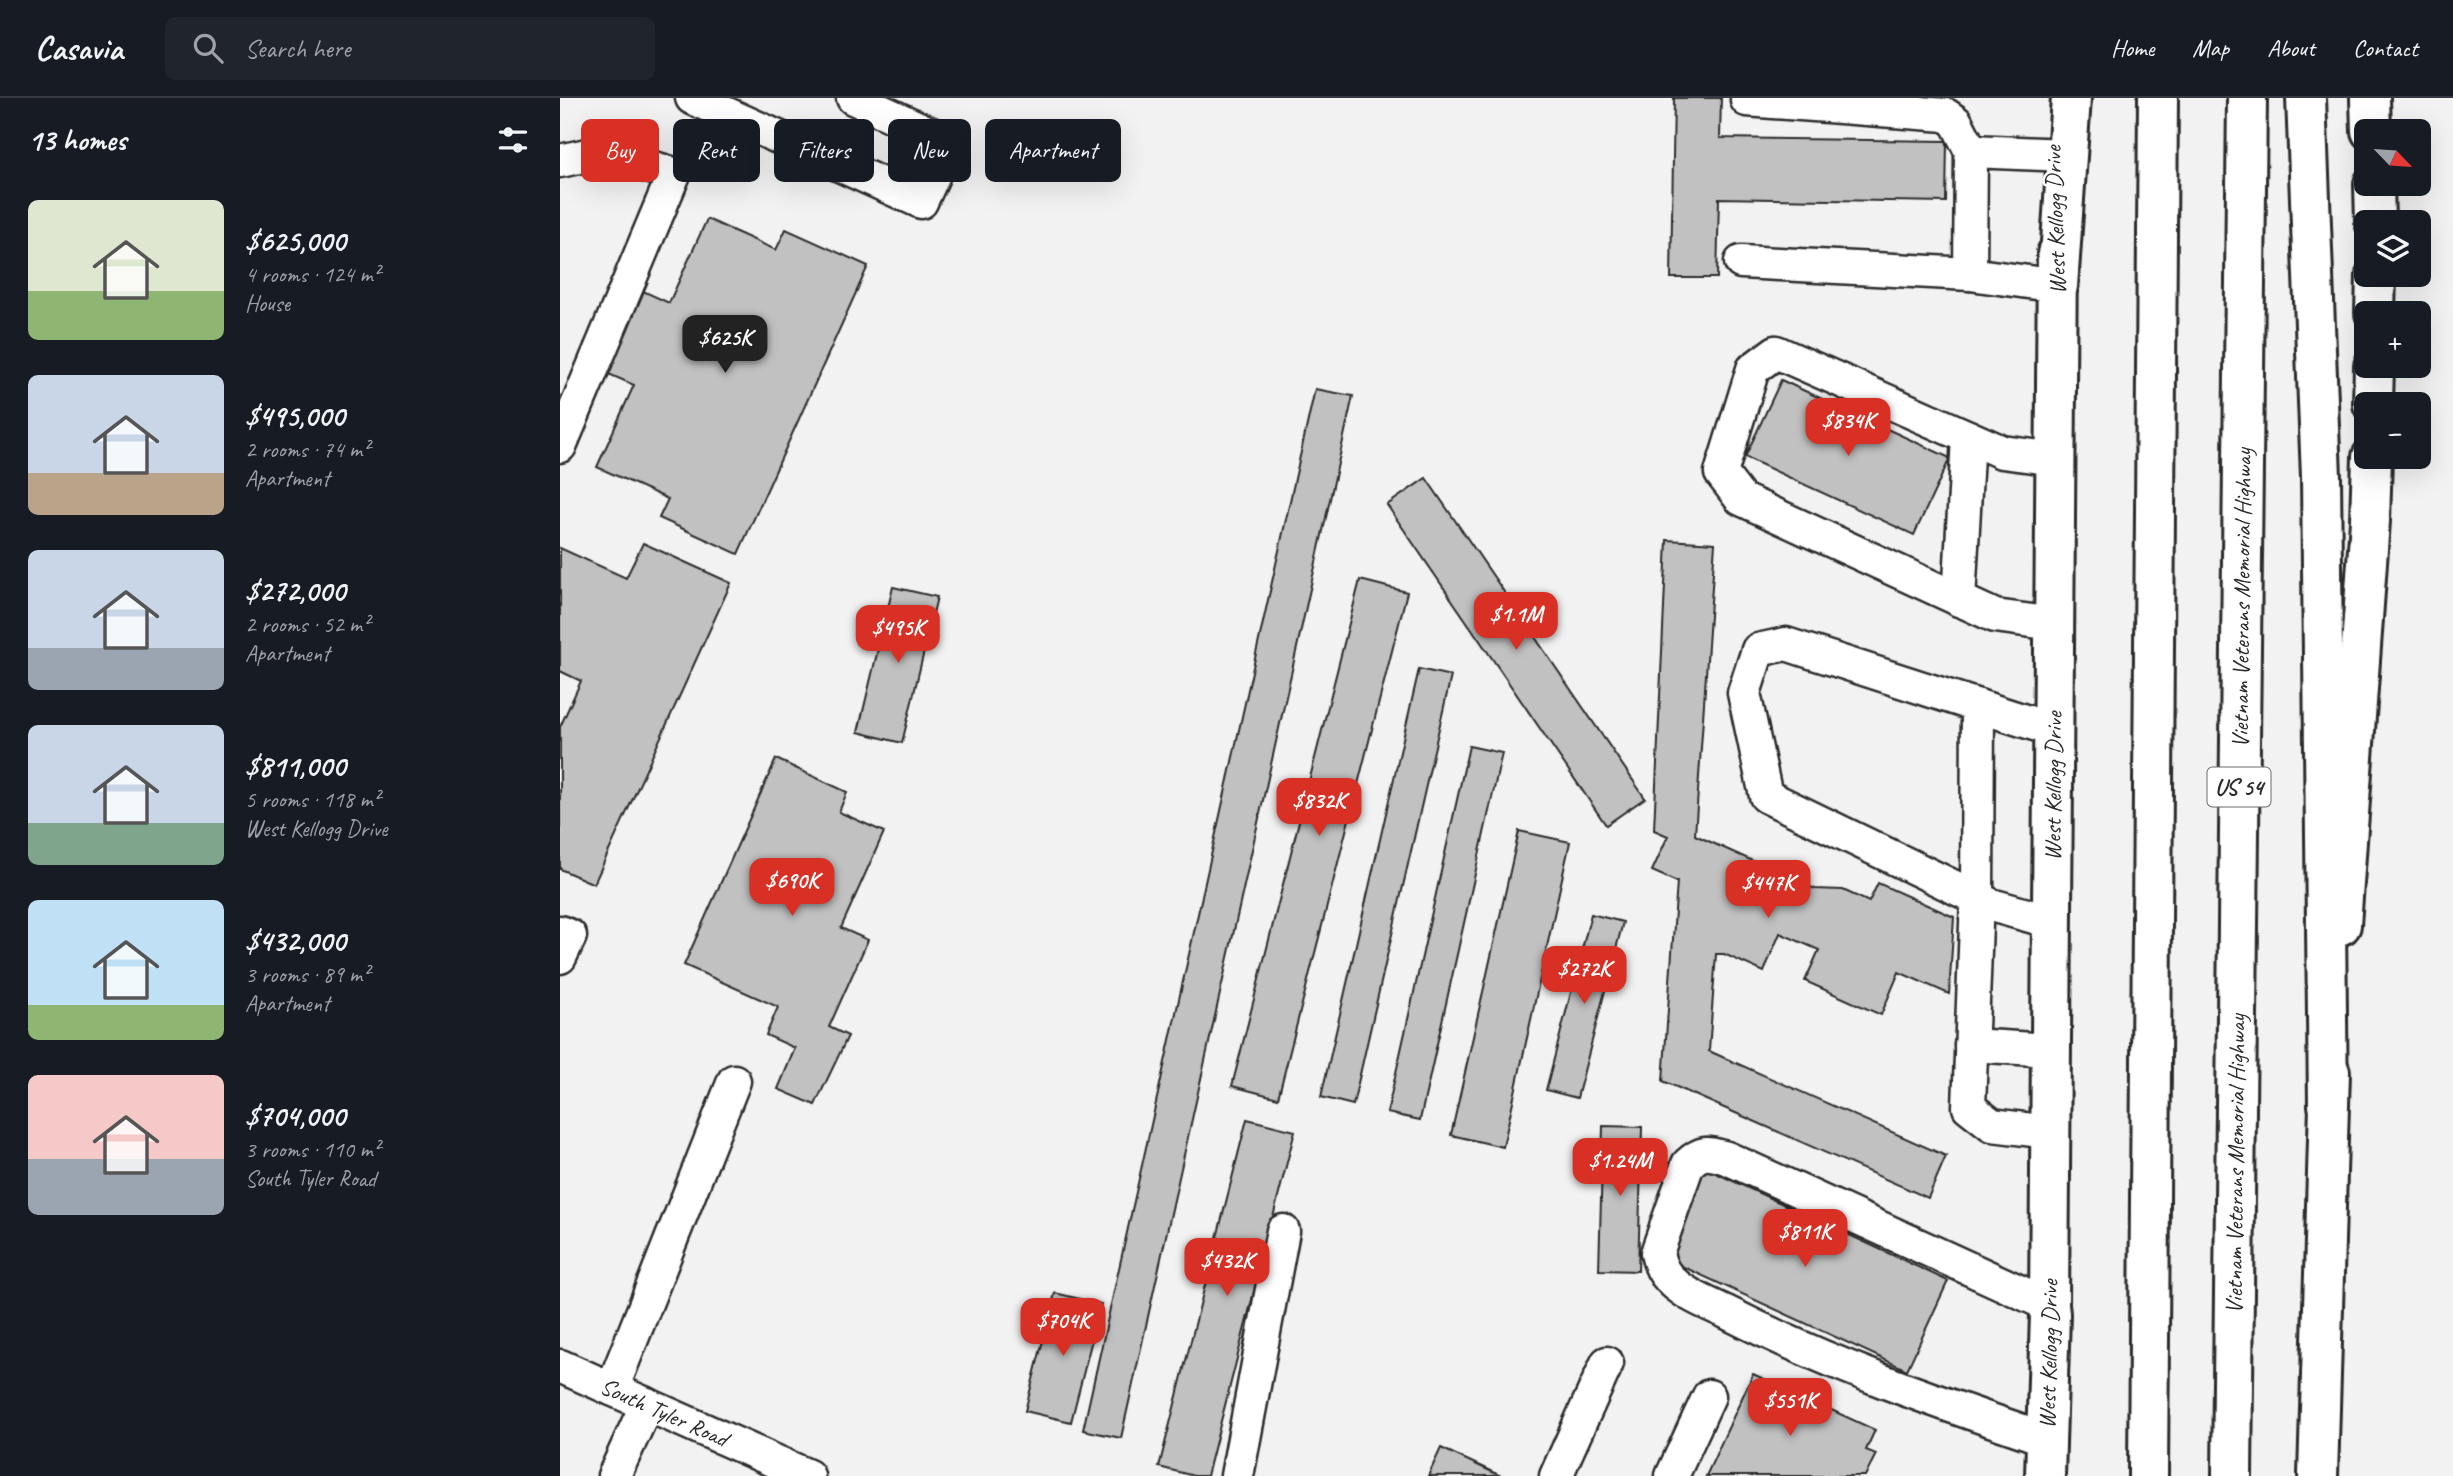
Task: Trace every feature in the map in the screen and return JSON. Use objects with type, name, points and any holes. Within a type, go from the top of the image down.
[{"type":"main road","name":"West Kellogg Drive","points":[[2045,1458],[2050,1314],[2060,155],[2052,98]]},
{"type":"main road","points":[[2060,155],[2071,98]]},
{"type":"main road","points":[[2148,1476],[2158,98]]},
{"type":"main road","name":"Vietnam Veterans Memorial Highway","points":[[2232,1476],[2247,98]]},
{"type":"main road","points":[[2306,98],[2321,477],[2328,1105],[2318,1476]]},
{"type":"main road","points":[[2370,98],[2371,119]]},
{"type":"main road","points":[[2328,1105],[2372,469]]},
{"type":"street","points":[[691,98],[921,202],[950,142],[853,98]]},
{"type":"street","points":[[1747,100],[1945,115],[1956,122],[1971,151],[1970,274]]},
{"type":"street","points":[[1971,151],[2060,155]]},
{"type":"street","points":[[560,161],[601,152],[674,174],[560,446]]},
{"type":"street","points":[[1741,262],[1970,274],[2059,286]]},
{"type":"street","points":[[2054,624],[1995,616],[1959,600],[1741,499],[1721,474],[1753,369],[1776,352],[2002,452],[2056,459]]},
{"type":"street","points":[[1959,600],[1968,437]]},
{"type":"street","points":[[2052,922],[1991,905],[1766,796],[1744,693],[1758,650],[1786,644],[2053,730]]},
{"type":"street","points":[[1978,706],[1977,898],[1969,1107],[1992,1125],[2050,1132]]},
{"type":"street","points":[[560,932],[570,936],[560,957]]},
{"type":"street","points":[[1971,1045],[2051,1050]]},
{"type":"street","points":[[612,1389],[734,1082]]},
{"type":"street","points":[[2045,1458],[1753,1326],[1691,1295],[1668,1278],[1659,1264],[1657,1253],[1688,1164],[1697,1156],[1707,1153],[1739,1164],[2049,1305]]},
{"type":"street","points":[[1237,1476],[1283,1231]]},
{"type":"street","points":[[1556,1476],[1606,1363]]},
{"type":"street","name":"South Tyler Road","points":[[560,1366],[808,1476]]},
{"type":"street","points":[[1672,1476],[1709,1396]]},
{"type":"street","points":[[614,1476],[647,1404]]},
{"type":"building","points":[[1674,98],[1721,98],[1720,138],[1947,141],[1946,202],[1719,198],[1717,278],[1671,278]]},
{"type":"building","points":[[707,219],[776,250],[786,229],[868,266],[738,554],[659,518],[668,499],[597,467],[634,385],[604,372],[641,290],[669,303]]},
{"type":"building","points":[[1781,380],[1950,458],[1914,535],[1745,457]]},
{"type":"building","points":[[1315,389],[1353,396],[1121,1438],[1083,1430]]},
{"type":"building","points":[[1426,478],[1645,798],[1606,825],[1387,505]]},
{"type":"building","points":[[1667,540],[1715,543],[1695,835],[1815,889],[1843,890],[1869,902],[1878,883],[1954,917],[1949,994],[1899,972],[1881,1015],[1805,981],[1819,950],[1780,933],[1764,972],[1724,954],[1716,954],[1709,1051],[1946,1156],[1928,1198],[1663,1081],[1677,882],[1652,871],[1668,836],[1654,830]]},
{"type":"building","points":[[643,543],[731,583],[594,884],[560,869],[560,727],[581,681],[560,671],[560,548],[626,578]]},
{"type":"building","points":[[1360,580],[1407,592],[1278,1098],[1232,1086]]},
{"type":"building","points":[[893,587],[937,597],[902,743],[858,732]]},
{"type":"building","points":[[1419,669],[1451,676],[1353,1105],[1321,1097]]},
{"type":"building","points":[[1469,746],[1502,753],[1420,1120],[1387,1113]]},
{"type":"building","points":[[776,759],[847,792],[839,812],[884,832],[841,928],[868,940],[829,1027],[848,1036],[815,1105],[778,1089],[795,1048],[766,1035],[778,1007],[684,965]]},
{"type":"building","points":[[1519,831],[1570,842],[1503,1147],[1451,1135]]},
{"type":"building","points":[[1591,914],[1623,922],[1577,1098],[1546,1090]]},
{"type":"building","points":[[1247,1119],[1295,1131],[1207,1476],[1194,1476],[1159,1467]]},
{"type":"building","points":[[1603,1126],[1642,1127],[1638,1271],[1599,1270]]},
{"type":"building","points":[[1703,1167],[1948,1281],[1907,1370],[1662,1257]]},
{"type":"building","points":[[1055,1293],[1101,1304],[1071,1422],[1025,1411]]},
{"type":"building","points":[[1753,1374],[1875,1430],[1866,1450],[1876,1454],[1865,1476],[1706,1476]]},
{"type":"building","points":[[1441,1448],[1501,1476],[1428,1476]]}]
